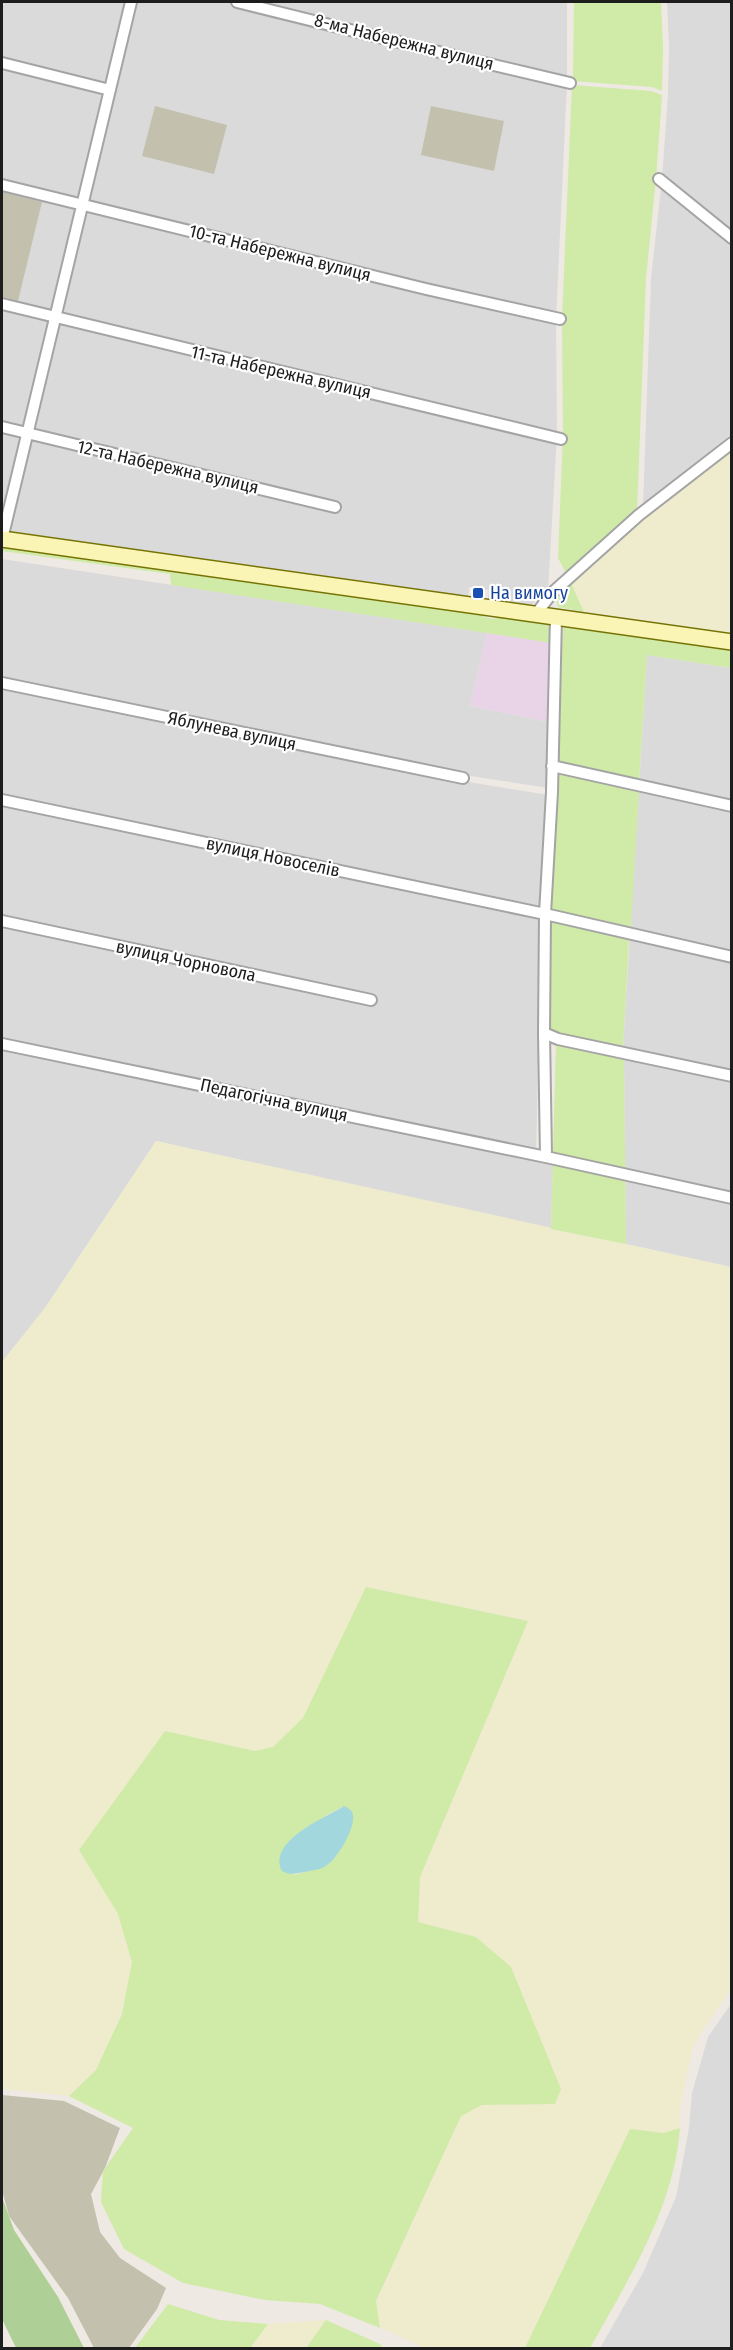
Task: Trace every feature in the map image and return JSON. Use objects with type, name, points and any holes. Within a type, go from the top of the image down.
[{"type":"street","points":[[131,2],[2,539],[732,642]]},
{"type":"street","name":"8-ма Набережна вулиця","points":[[237,2],[570,83]]},
{"type":"street","points":[[2,63],[110,90]]},
{"type":"street","points":[[659,179],[732,238]]},
{"type":"street","name":"10-та Набережна вулиця","points":[[2,185],[560,319]]},
{"type":"street","name":"11-та Набережна вулиця","points":[[2,304],[561,439]]},
{"type":"street","name":"12-та Набережна вулиця","points":[[2,427],[335,507]]},
{"type":"street","points":[[536,614],[552,593],[639,515],[732,443]]},
{"type":"street","points":[[546,1156],[543,1033],[545,914],[556,616]]},
{"type":"street","name":"Яблунева вулиця","points":[[2,683],[463,778]]},
{"type":"street","points":[[552,766],[732,806]]},
{"type":"street","name":"вулиця Новоселів","points":[[2,800],[545,914],[732,957]]},
{"type":"street","name":"вулиця Чорновола","points":[[2,921],[371,1000]]},
{"type":"street","points":[[543,1033],[558,1039],[732,1076]]},
{"type":"street","name":"Педагогічна вулиця","points":[[2,1044],[546,1156],[732,1198]]},
{"type":"shaded area","points":[[2,2],[567,2],[567,83],[556,319],[557,435],[548,590],[531,605],[488,599],[489,590],[469,587],[468,596],[2,530]]},
{"type":"shaded area","points":[[667,2],[731,2],[731,434],[643,507],[651,278],[662,179],[668,94]]},
{"type":"shaded area","points":[[155,106],[227,125],[214,174],[142,156]]},
{"type":"shaded area","points":[[431,106],[504,121],[494,171],[421,155]]},
{"type":"shaded area","points":[[2,192],[42,202],[18,301],[2,297]]},
{"type":"shaded area","points":[[731,448],[731,633],[584,612],[571,583],[642,518]]},
{"type":"shaded area","points":[[2,559],[487,633],[470,706],[549,722],[548,788],[464,775],[2,679]]},
{"type":"shaded area","points":[[487,633],[552,643],[549,722],[470,706]]},
{"type":"shaded area","points":[[647,655],[731,668],[731,1072],[623,1048]]},
{"type":"shaded area","points":[[2,687],[462,781],[548,795],[541,914],[536,1158],[553,1162],[551,1229],[156,1141],[45,1308],[2,1362]]},
{"type":"shaded area","points":[[624,1058],[731,1080],[731,1267],[626,1244]]},
{"type":"shaded area","points":[[156,1141],[731,1267],[731,1989],[692,2050],[680,2107],[680,2128],[664,2133],[630,2129],[525,2348],[426,2348],[380,2328],[376,2302],[461,2116],[482,2105],[555,2104],[476,1937],[418,1922],[420,1877],[528,1621],[367,1587],[303,1718],[273,1747],[255,1751],[165,1731],[80,1850],[118,1914],[132,1962],[122,2014],[96,2070],[69,2096],[2,2089],[2,1362],[45,1308]]},
{"type":"shaded area","points":[[731,2004],[731,2348],[600,2348],[643,2273],[676,2197],[689,2128],[692,2093],[708,2037]]},
{"type":"shaded area","points":[[2,2095],[64,2101],[120,2128],[105,2168],[91,2194],[100,2232],[120,2258],[166,2288],[157,2309],[129,2348],[94,2348],[68,2298],[9,2216],[2,2190]]},
{"type":"shaded area","points":[[326,2320],[306,2348],[250,2348],[268,2324]]},
{"type":"green space","points":[[574,2],[661,2],[662,91],[652,87],[573,81]]},
{"type":"green space","points":[[572,85],[651,91],[662,95],[646,278],[637,511],[567,575],[558,558],[563,435],[562,319]]},
{"type":"green space","points":[[2,546],[484,613],[484,617],[495,619],[496,614],[553,622],[552,643],[171,585],[170,574],[2,551]]},
{"type":"green space","points":[[571,583],[584,612],[558,607],[555,596]]},
{"type":"green space","points":[[563,627],[731,650],[731,668],[647,655],[639,782],[555,762]]},
{"type":"green space","points":[[558,773],[639,791],[631,927],[551,910]]},
{"type":"green space","points":[[550,919],[629,939],[623,1048],[559,1035],[547,1030]]},
{"type":"green space","points":[[556,1042],[624,1058],[626,1244],[551,1229]]},
{"type":"green space","points":[[366,1587],[528,1621],[420,1877],[418,1922],[476,1937],[511,1967],[561,2089],[555,2104],[482,2105],[461,2116],[376,2301],[380,2328],[320,2304],[265,2300],[183,2283],[124,2249],[101,2202],[103,2171],[133,2128],[69,2096],[96,2070],[122,2014],[132,1962],[118,1914],[79,1850],[165,1731],[255,1751],[273,1747],[303,1718]],"holes":[[[344,1806],[348,1834],[337,1855],[326,1866],[294,1875],[317,1823]]]},
{"type":"green space","points":[[680,2128],[669,2187],[659,2215],[634,2270],[590,2348],[525,2348],[630,2129],[664,2133]]},
{"type":"green space","points":[[2,2197],[14,2230],[58,2297],[84,2348],[16,2348],[2,2319]]},
{"type":"green space","points":[[168,2304],[219,2320],[268,2324],[250,2348],[135,2348]]},
{"type":"green space","points":[[326,2320],[382,2345],[380,2348],[306,2348]]},
{"type":"water","points":[[344,1806],[352,1812],[353,1821],[345,1842],[336,1856],[322,1868],[291,1874],[282,1871],[280,1860],[290,1840],[312,1824]]},
{"type":"place","name":"На вимогу","points":[[478,593]]}]
